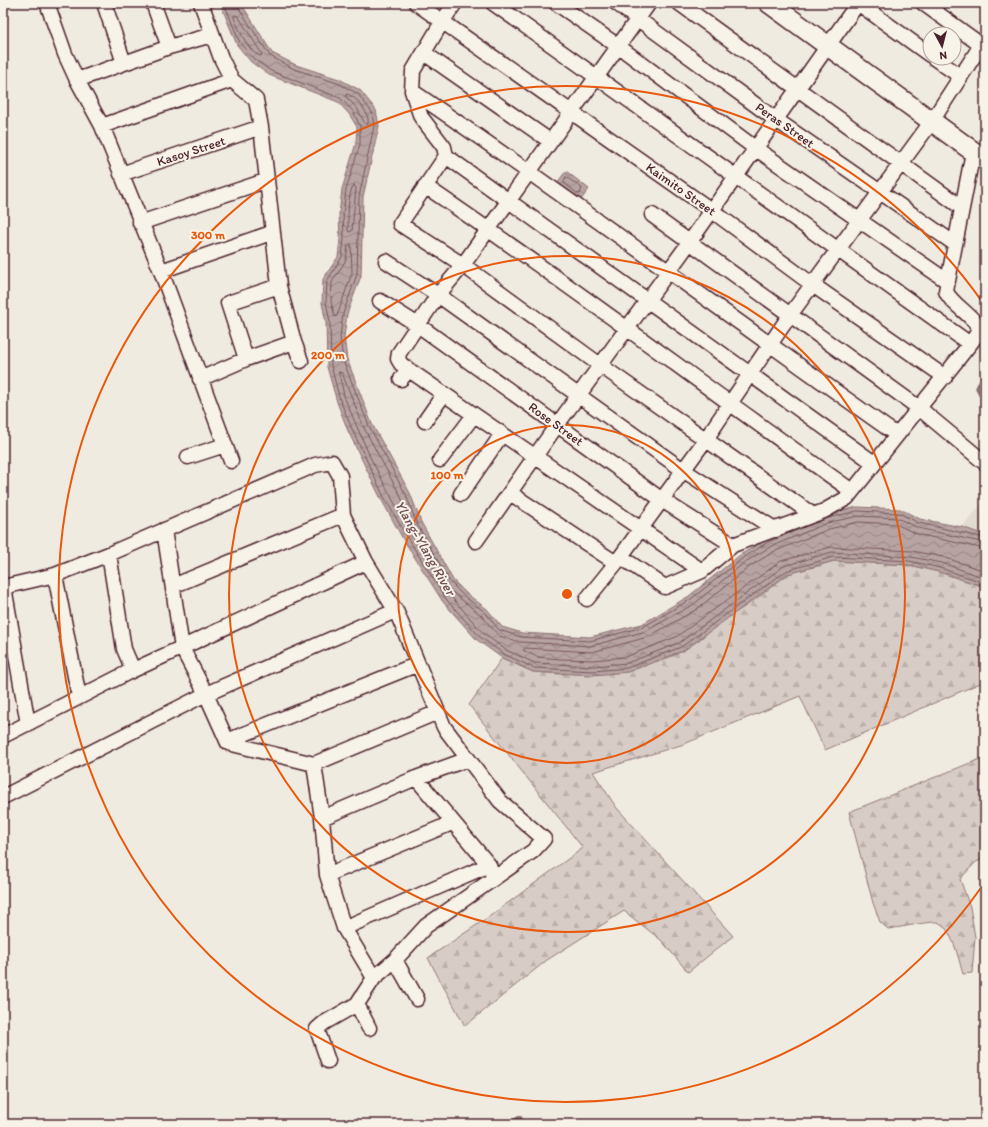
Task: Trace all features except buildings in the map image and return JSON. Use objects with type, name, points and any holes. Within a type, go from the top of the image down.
[{"type":"street","points":[[48,3],[77,80],[102,126],[140,223],[161,271],[231,461]]},
{"type":"street","points":[[104,3],[124,63]]},
{"type":"street","points":[[153,3],[169,47]]},
{"type":"street","points":[[201,3],[212,35],[232,80],[256,100],[261,128],[265,181],[279,286],[294,342],[301,361]]},
{"type":"street","name":"Kaimito Street","points":[[416,3],[711,210],[813,285],[944,377]]},
{"type":"street","points":[[455,3],[413,71],[412,91],[421,116],[444,147],[446,156],[874,463]]},
{"type":"street","points":[[493,3],[734,177],[970,344]]},
{"type":"street","points":[[556,3],[618,46],[755,148],[859,221],[947,280]]},
{"type":"street","name":"Peras Street","points":[[616,3],[775,119],[955,244]]},
{"type":"street","points":[[649,3],[462,264],[438,295],[399,353],[398,359],[405,374],[444,394],[702,571]]},
{"type":"street","points":[[679,3],[797,90],[901,162],[961,207]]},
{"type":"street","points":[[510,493],[619,560],[624,559],[665,587],[702,571],[733,545],[813,515],[837,504],[846,498],[970,344],[978,329],[977,324],[948,296],[946,291],[961,207],[979,156],[769,3]]},
{"type":"street","points":[[476,541],[536,457],[556,425],[578,397],[667,271],[689,243],[734,177],[858,3],[922,49]]},
{"type":"street","points":[[588,599],[619,560],[640,528],[706,440],[790,315],[932,121],[983,42],[923,3]]},
{"type":"street","points":[[77,80],[169,47],[212,35]]},
{"type":"street","points":[[424,54],[550,141]]},
{"type":"street","points":[[946,66],[960,76]]},
{"type":"street","points":[[102,126],[232,80]]},
{"type":"street","points":[[412,91],[529,170],[769,345],[897,435]]},
{"type":"street","name":"Kasoy Street","points":[[121,174],[261,128]]},
{"type":"street","points":[[446,156],[400,224],[462,264],[600,365],[813,515]]},
{"type":"street","points":[[140,223],[265,181]]},
{"type":"street","points":[[425,186],[488,228],[627,328],[729,404],[852,491]]},
{"type":"street","points":[[652,215],[919,408],[985,463]]},
{"type":"street","points":[[161,271],[271,233]]},
{"type":"street","points":[[386,261],[438,295],[578,397],[683,470],[776,530]]},
{"type":"street","points":[[246,359],[228,303],[279,286]]},
{"type":"street","name":"Rose Street","points":[[380,300],[418,325],[662,500],[733,545]]},
{"type":"street","points":[[200,379],[246,359],[294,342]]},
{"type":"street","points":[[424,421],[444,394]]},
{"type":"street","points":[[440,460],[474,415]]},
{"type":"street","points":[[461,494],[502,434]]},
{"type":"street","points":[[188,457],[225,445]]},
{"type":"street","points":[[28,724],[4,587],[55,574],[110,554],[315,465],[332,462],[340,476],[343,515],[366,562],[396,611],[444,727],[500,801],[544,839],[533,851],[426,926],[395,960],[374,978],[357,1004],[324,1022],[317,1029],[328,1061]]},
{"type":"street","points":[[173,586],[343,515]]},
{"type":"street","points":[[164,530],[182,648],[206,694],[228,743],[314,764],[438,712]]},
{"type":"street","points":[[110,554],[124,648],[133,670]]},
{"type":"street","points":[[3,736],[133,670],[366,562]]},
{"type":"street","points":[[55,574],[79,697]]},
{"type":"street","points":[[3,798],[206,694],[396,611]]},
{"type":"street","points":[[227,741],[418,664]]},
{"type":"street","points":[[322,818],[416,778],[468,759]]},
{"type":"street","points":[[314,764],[322,818],[327,875],[344,928],[374,978]]},
{"type":"street","points":[[416,778],[452,823],[489,865],[494,879]]},
{"type":"street","points":[[327,875],[452,823]]},
{"type":"street","points":[[344,928],[489,865]]},
{"type":"street","points":[[395,960],[417,999]]},
{"type":"street","points":[[357,1004],[369,1028]]},
{"type":"shaded area","points":[[985,500],[985,535],[962,527]]},
{"type":"green space","points":[[834,561],[909,565],[939,572],[985,587],[985,681],[825,750],[800,696],[684,744],[593,772],[616,807],[733,936],[688,972],[661,940],[624,911],[547,960],[465,1026],[428,958],[490,916],[583,848],[469,705],[502,658],[533,672],[561,674],[661,661],[683,651],[699,640],[716,625],[752,602],[788,574]]},
{"type":"green space","points":[[985,757],[985,858],[976,862],[960,879],[970,907],[975,937],[972,973],[963,974],[951,937],[942,925],[937,922],[933,922],[888,929],[880,922],[873,903],[849,812]]},
{"type":"water","name":"Ylang-Ylang River","points":[[220,3],[241,3],[272,53],[296,65],[339,79],[360,90],[376,110],[379,126],[363,197],[361,276],[347,314],[344,337],[347,359],[372,424],[410,493],[421,522],[453,580],[467,594],[487,609],[502,627],[522,633],[590,637],[642,624],[689,596],[740,555],[767,539],[824,515],[857,507],[900,509],[920,519],[962,527],[985,535],[985,587],[939,572],[909,565],[834,561],[788,574],[683,651],[628,672],[593,675],[533,672],[502,658],[477,640],[443,602],[403,539],[380,497],[348,431],[337,402],[327,367],[326,323],[322,303],[323,279],[338,257],[340,239],[339,214],[342,189],[356,143],[357,127],[349,114],[338,102],[269,75],[251,62],[237,45]]},
{"type":"water","points":[[566,171],[589,189],[580,201],[557,183]]},
{"type":"waterway","points":[[985,372],[977,388],[985,403]]},
{"type":"waterway","points":[[508,1124],[520,1117],[524,1124]]}]
